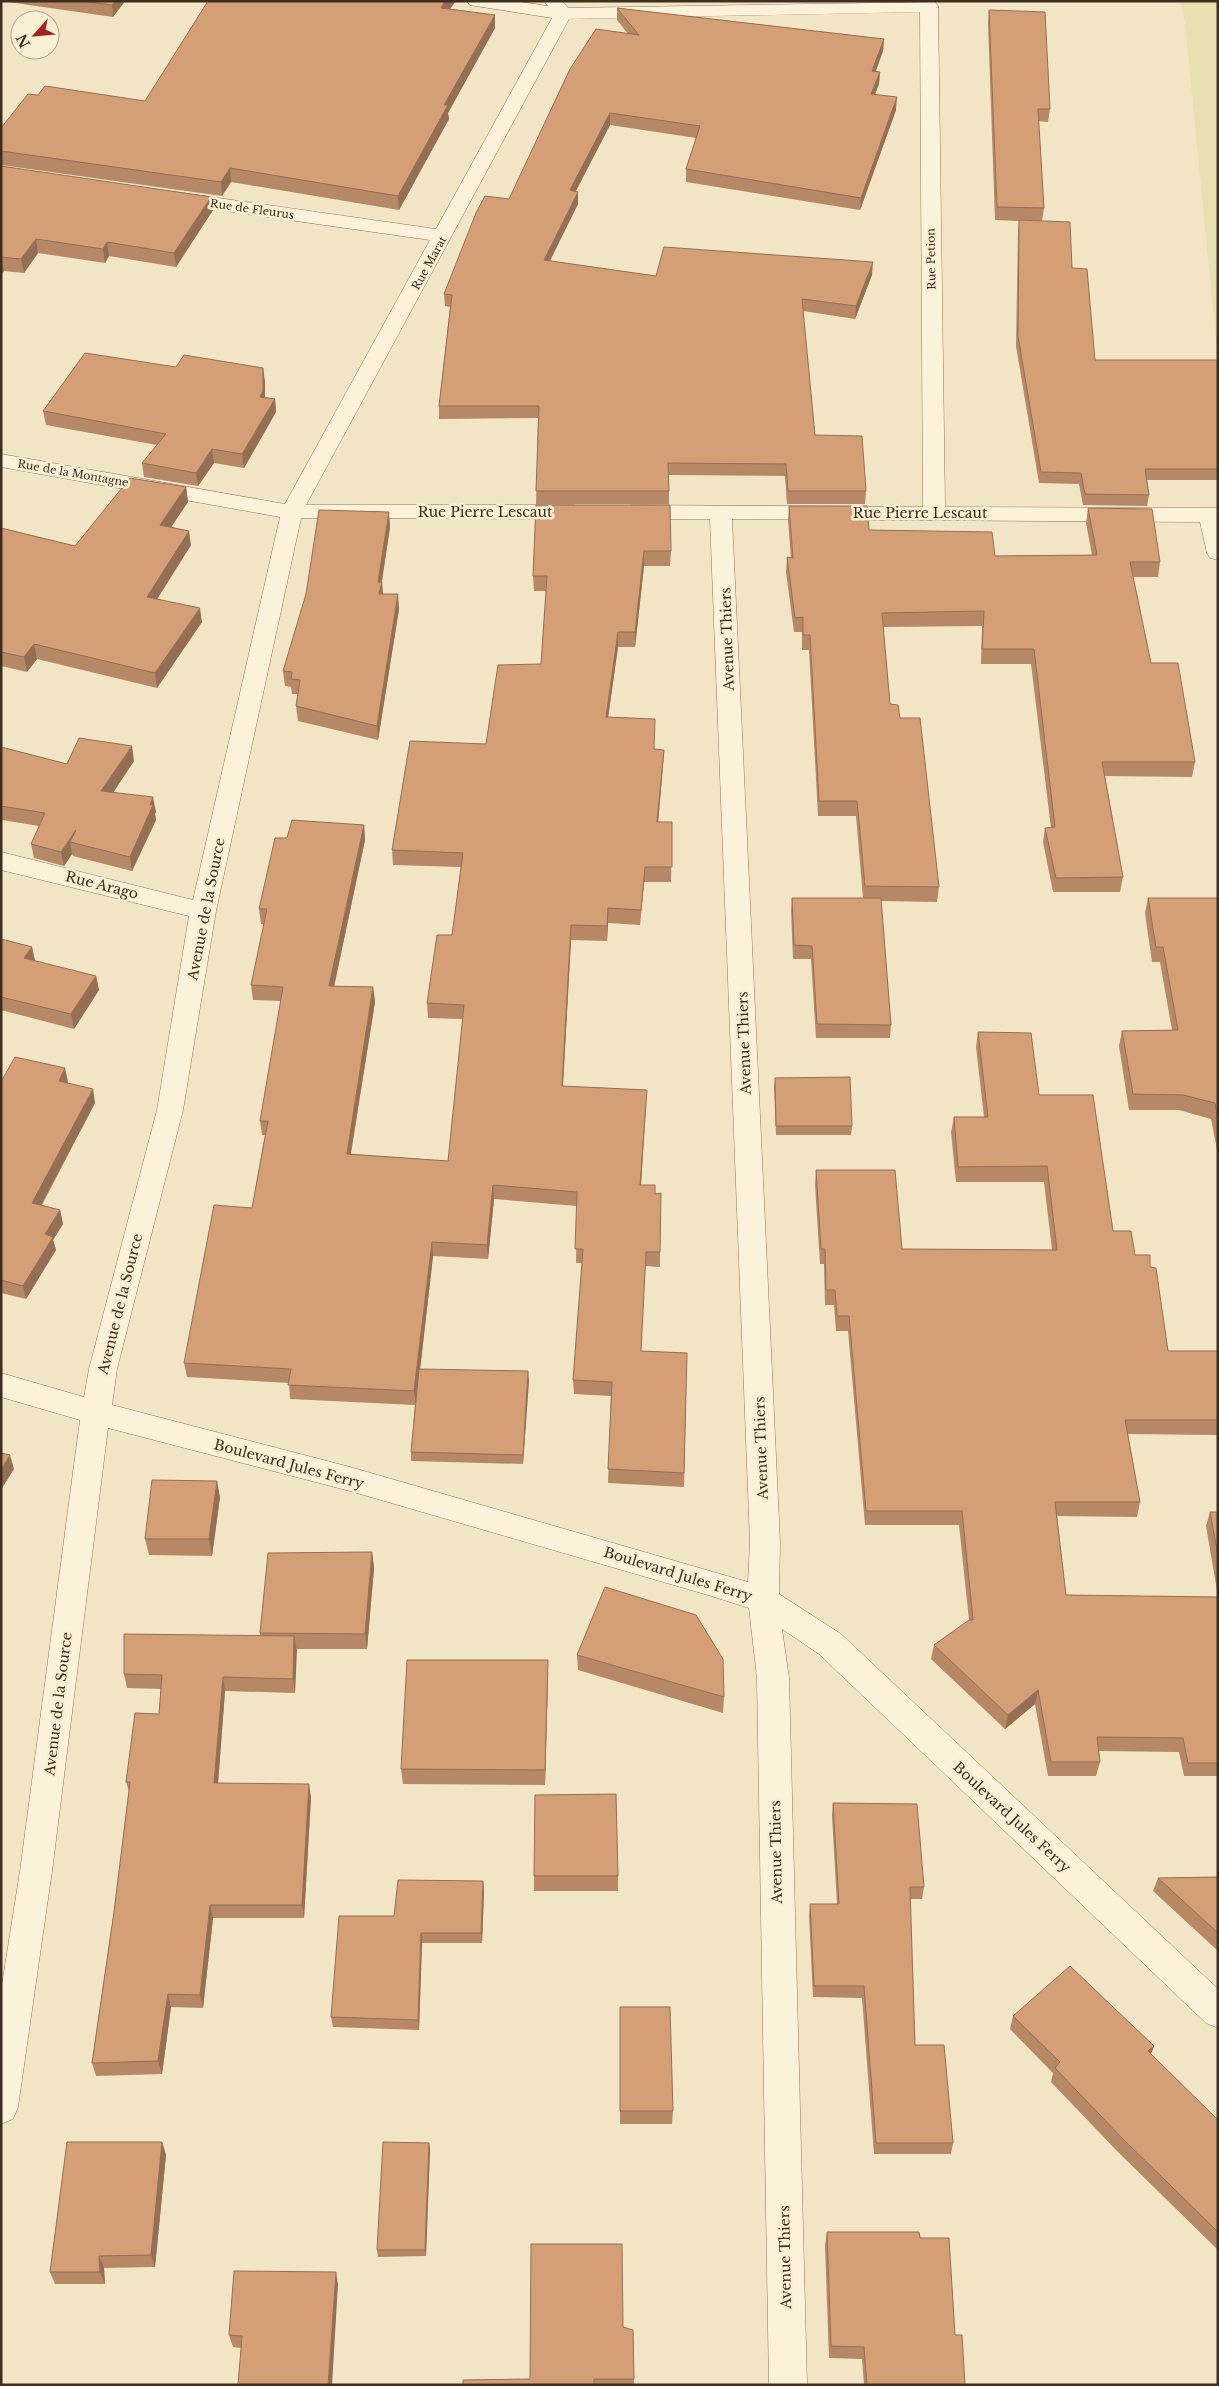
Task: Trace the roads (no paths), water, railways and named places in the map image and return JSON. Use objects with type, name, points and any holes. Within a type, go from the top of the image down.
[{"type":"street","points":[[476,1],[558,8]]},
{"type":"street","name":"Rue Petion","points":[[558,8],[929,6],[934,512]]},
{"type":"street","name":"Rue Marat","points":[[292,511],[443,236],[558,8]]},
{"type":"street","name":"Rue de Fleurus","points":[[158,195],[443,236]]},
{"type":"street","name":"Rue de la Montagne","points":[[1,460],[292,511]]},
{"type":"street","name":"Rue Pierre Lescaut","points":[[292,511],[326,513],[720,511],[1214,515]]},
{"type":"street","name":"Avenue de la Source","points":[[1,2107],[4,2073],[36,1871],[103,1369],[170,1110],[203,911],[292,511]]},
{"type":"street","name":"Avenue Thiers","points":[[720,511],[765,1532],[763,1600],[773,1678],[788,2385]]},
{"type":"street","points":[[1214,515],[1218,554]]},
{"type":"street","name":"Rue Arago","points":[[1,861],[203,911]]},
{"type":"street","name":"Boulevard Jules Ferry","points":[[1,1385],[96,1414],[360,1482],[708,1582],[763,1600],[830,1644],[1218,2012]]}]
